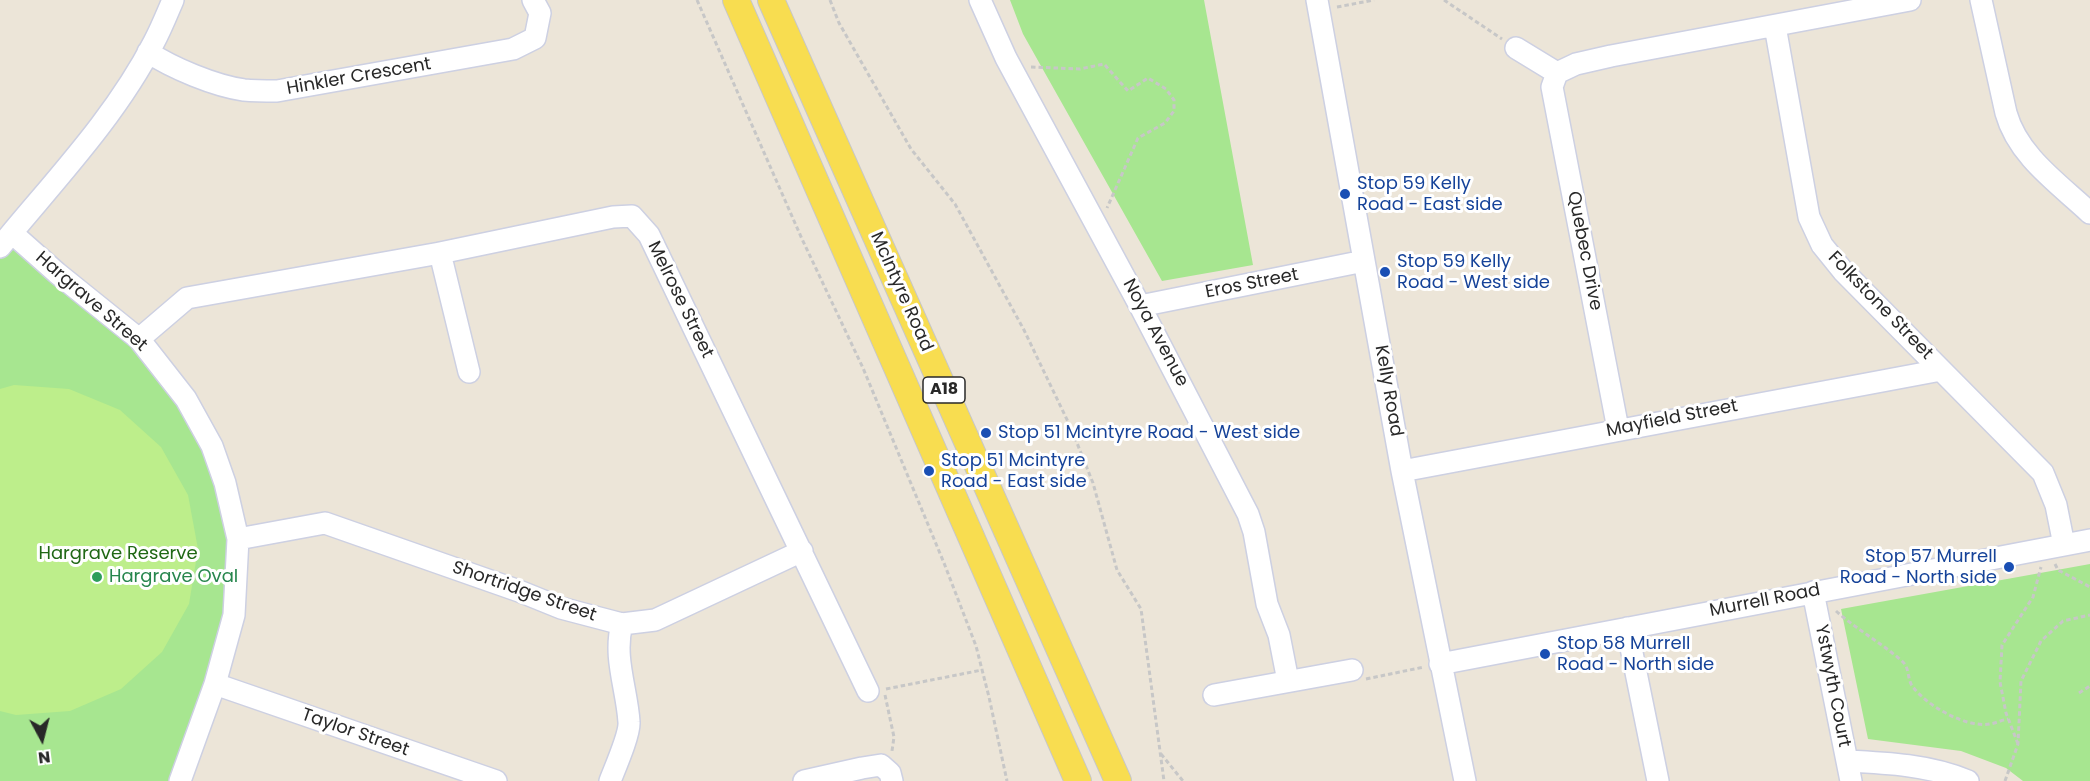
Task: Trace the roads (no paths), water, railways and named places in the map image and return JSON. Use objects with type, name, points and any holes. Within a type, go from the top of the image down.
[{"type":"main road","name":"McIntyre Road","points":[[736,0],[1078,781]]},
{"type":"main road","name":"McIntyre Road","points":[[771,0],[1118,781]]},
{"type":"street","points":[[6,240],[91,138],[148,52],[173,0]]},
{"type":"street","name":"Hinkler Crescent","points":[[148,52],[161,61],[243,90],[277,91],[513,50],[535,38],[540,13],[533,0]]},
{"type":"street","name":"Noya Avenue","points":[[980,0],[1009,64],[1140,306],[1248,514],[1254,532],[1267,604],[1279,635],[1288,681]]},
{"type":"street","points":[[1516,48],[1557,73],[1576,64],[1611,56],[1910,0]]},
{"type":"street","points":[[1981,0],[2011,131],[2031,158],[2090,213]]},
{"type":"street","name":"Kelly Road","points":[[1318,5],[1402,471],[1465,781]]},
{"type":"street","name":"Folkstone Street","points":[[1775,26],[1809,217],[1816,236],[1843,271],[2043,473],[2056,505],[2055,547]]},
{"type":"street","name":"Quebec Drive","points":[[1557,73],[1552,87],[1618,429]]},
{"type":"street","name":"Melrose Street","points":[[139,339],[187,298],[440,253],[613,217],[632,216],[649,235],[868,691]]},
{"type":"street","name":"Hargrave Street","points":[[6,240],[57,273],[139,339],[186,399],[212,446],[225,483],[238,539],[234,615],[215,684],[180,781]]},
{"type":"street","points":[[440,253],[469,372]]},
{"type":"street","name":"Eros Street","points":[[1140,306],[1364,261]]},
{"type":"street","name":"Mayfield Street","points":[[1402,471],[1941,370]]},
{"type":"street","name":"Shortridge Street","points":[[238,539],[325,523],[561,608],[622,624],[655,620],[802,551]]},
{"type":"street","name":"Murrell Road","points":[[1440,664],[2090,540]]},
{"type":"street","name":"Ystwyth Court","points":[[1814,592],[1849,771]]},
{"type":"street","points":[[610,781],[630,725],[619,658],[618,639],[622,624]]},
{"type":"street","points":[[1627,628],[1658,781]]},
{"type":"street","points":[[1214,695],[1352,670]]},
{"type":"street","name":"Taylor Street","points":[[215,684],[496,781]]},
{"type":"street","points":[[1849,771],[1894,764],[1926,768],[1968,781]]},
{"type":"street","points":[[804,781],[881,765],[891,777]]},
{"type":"place","name":"Stop 59 Kelly Road - East side","points":[[1345,194]]},
{"type":"place","name":"Stop 59 Kelly Road - West side","points":[[1385,272]]},
{"type":"place","name":"Stop 51 Mcintyre Road - West side","points":[[986,433]]},
{"type":"place","name":"Stop 51 Mcintyre Road - East side","points":[[929,471]]},
{"type":"place","name":"Stop 57 Murrell Road - North side","points":[[2009,567]]},
{"type":"place","name":"Hargrave Oval","points":[[97,577]]},
{"type":"place","name":"Stop 58 Murrell Road - North side","points":[[1545,654]]},
{"type":"park label","name":"Hargrave Reserve","points":[[118,554]]}]
